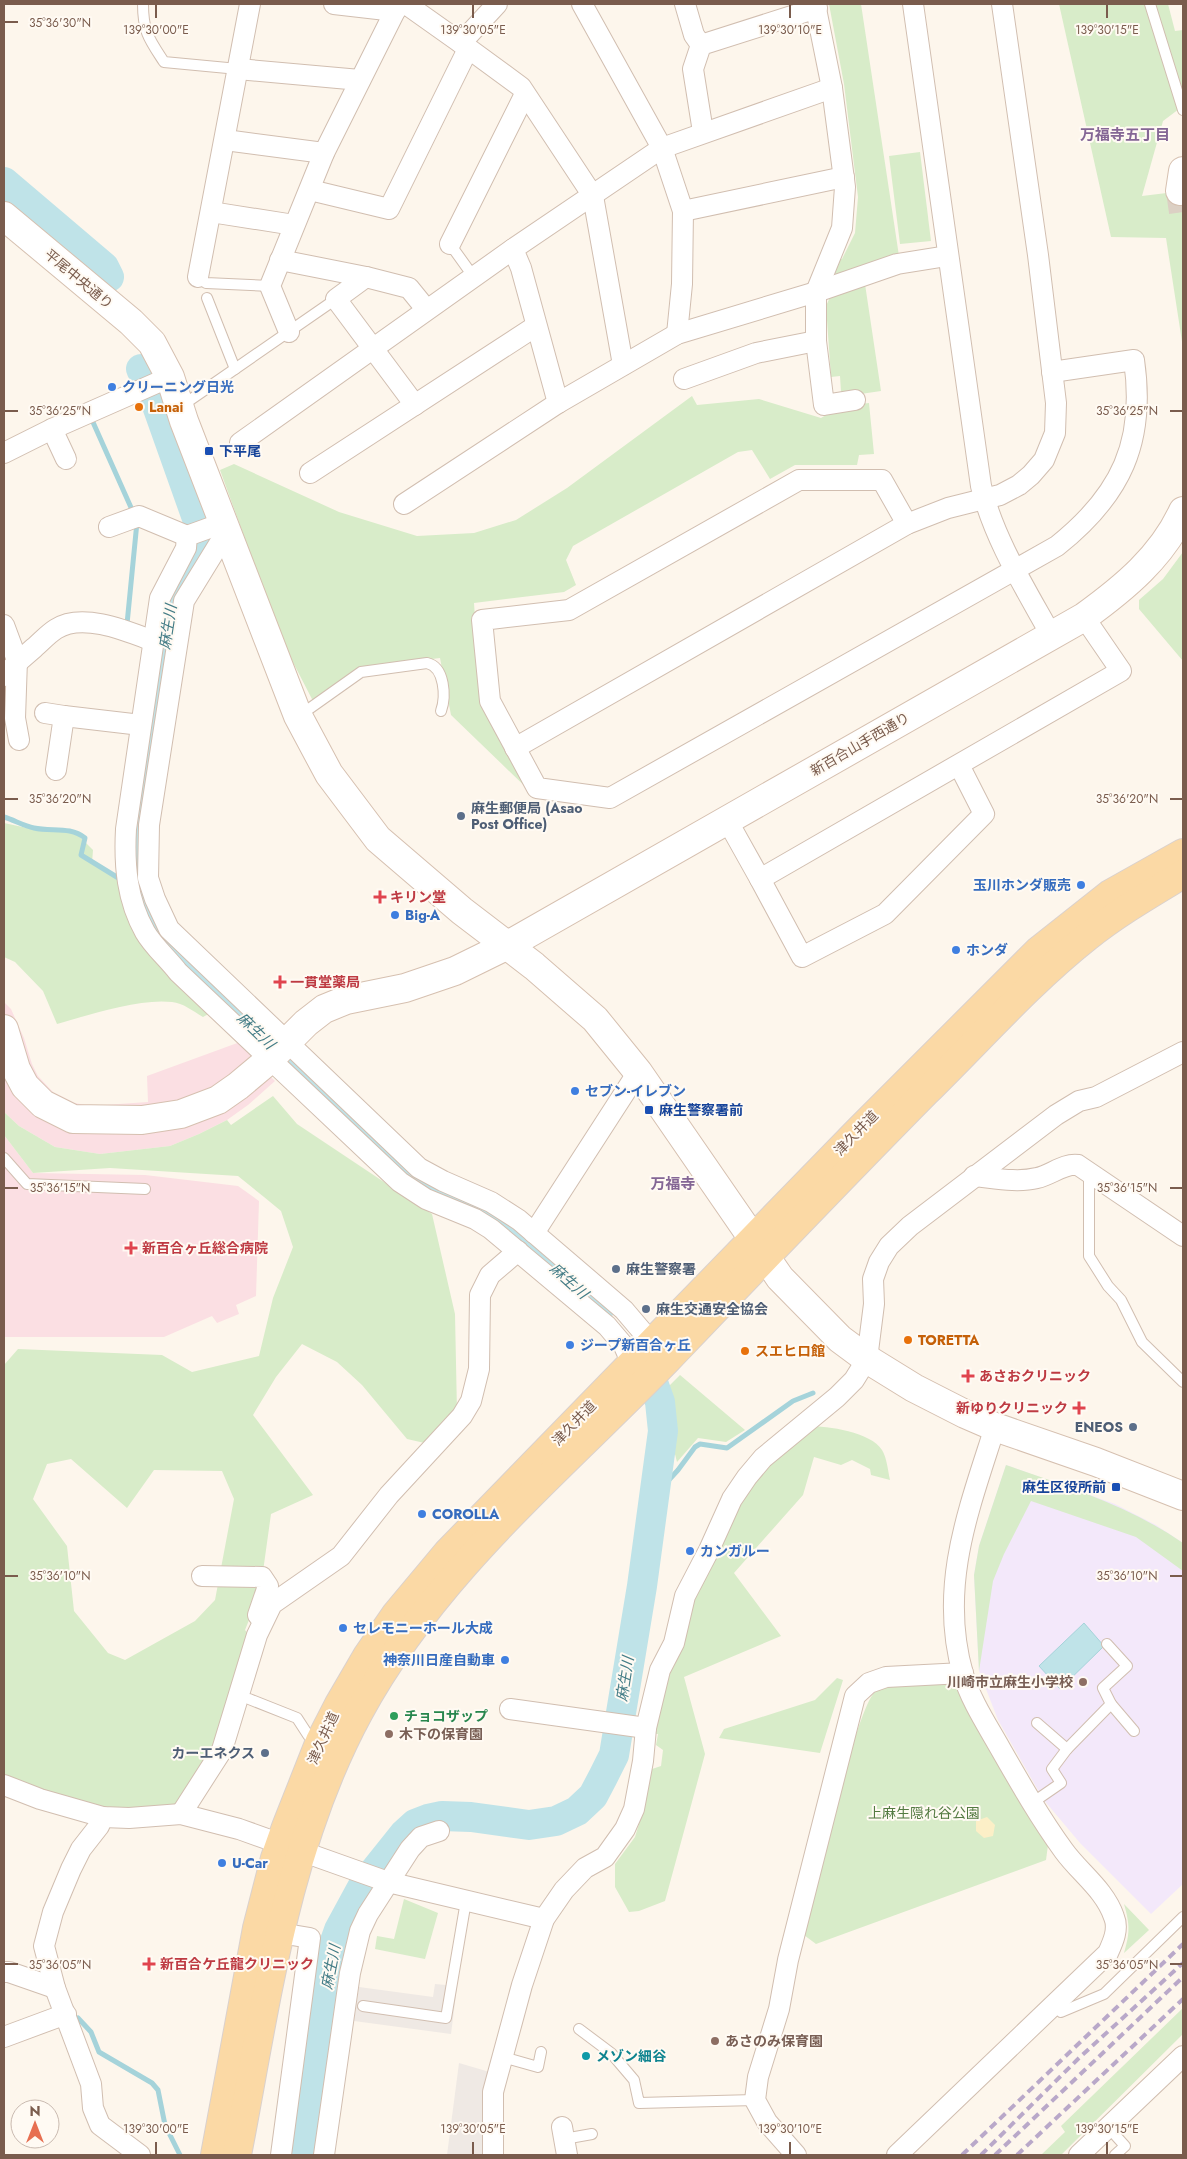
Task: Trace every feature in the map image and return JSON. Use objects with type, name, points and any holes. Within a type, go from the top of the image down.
[{"type":"main road","name":"津久井道","points":[[237,2155],[280,1933],[290,1848],[320,1741],[338,1704],[396,1614],[447,1553],[759,1248],[1038,950],[1110,894],[1183,853]]},
{"type":"main road","name":"津久井道","points":[[759,1248],[866,1152],[1051,968],[1121,912],[1183,874]]},
{"type":"main road","name":"津久井道","points":[[215,2155],[258,1928],[290,1848],[359,1712],[415,1624],[462,1567],[572,1452],[645,1361]]},
{"type":"street","points":[[198,277],[250,4]]},
{"type":"street","points":[[334,4],[401,6],[464,46],[521,87],[592,196],[623,365]]},
{"type":"street","points":[[310,190],[389,210],[464,46],[497,4]]},
{"type":"street","points":[[582,4],[662,148],[683,211],[682,284],[677,334]]},
{"type":"street","points":[[685,4],[694,35],[701,45]]},
{"type":"street","points":[[913,4],[947,256],[984,498],[1016,570],[1051,635]]},
{"type":"street","points":[[515,748],[906,524],[948,508],[1000,495],[1019,485],[1032,475],[1044,460],[1056,433],[1056,403],[1038,254],[1002,4]]},
{"type":"street","points":[[289,332],[270,286],[324,153],[360,80],[401,6]]},
{"type":"street","points":[[701,45],[816,6],[832,88],[844,177],[842,228],[816,292],[816,341],[824,405],[855,400]]},
{"type":"street","points":[[701,45],[693,69],[703,132]]},
{"type":"street","points":[[238,69],[360,80]]},
{"type":"street","points":[[240,443],[473,276],[662,148],[832,88]]},
{"type":"street","points":[[450,244],[525,94]]},
{"type":"street","points":[[225,140],[324,153]]},
{"type":"street","points":[[683,211],[844,177]]},
{"type":"street","points":[[211,212],[294,225]]},
{"type":"street","name":"平尾中央通り","points":[[4,216],[131,322],[152,343],[170,377],[180,408],[208,530],[298,716],[329,774],[378,839],[462,911],[508,945],[595,1019],[638,1072],[780,1278],[840,1339],[867,1359],[914,1388],[964,1414],[1183,1496]]},
{"type":"street","points":[[513,249],[521,268],[558,403]]},
{"type":"street","points":[[404,504],[558,403],[677,334],[816,292],[897,264],[947,256]]},
{"type":"street","points":[[280,260],[366,277],[409,288],[426,309]]},
{"type":"street","points":[[366,277],[336,299],[415,405]]},
{"type":"street","points":[[310,474],[536,326]]},
{"type":"street","points":[[684,379],[756,353],[816,341]]},
{"type":"street","points":[[906,524],[882,480],[799,480],[569,610],[482,620],[490,701],[537,788],[610,798],[1016,570],[1057,546],[1075,532],[1110,492],[1121,472],[1131,445],[1138,415],[1134,360],[1052,372]]},
{"type":"street","points":[[4,454],[52,429],[170,377]]},
{"type":"street","points":[[52,429],[66,459]]},
{"type":"street","name":"新百合山手西通り","points":[[4,1030],[16,1069],[25,1086],[43,1104],[73,1119],[142,1120],[181,1114],[218,1100],[324,1009],[346,1000],[405,988],[455,971],[508,945],[1084,617],[1120,591],[1143,569],[1161,547],[1183,510]]},
{"type":"street","points":[[109,527],[139,516],[208,530]]},
{"type":"street","points":[[208,530],[186,548],[160,598],[126,830],[125,856],[128,884],[135,908],[146,933],[178,972],[278,1050]]},
{"type":"street","points":[[208,530],[184,601],[148,825],[148,878],[169,929],[400,1182],[426,1199],[475,1219],[491,1229],[535,1250],[624,1310],[645,1361]]},
{"type":"street","points":[[760,879],[1121,672],[1084,617]]},
{"type":"street","points":[[4,676],[17,660],[55,629],[69,623],[92,623],[121,629],[153,641]]},
{"type":"street","points":[[4,625],[17,660],[15,718],[19,740]]},
{"type":"street","points":[[56,770],[54,714],[141,725]]},
{"type":"street","points":[[728,820],[802,957],[885,914],[984,814],[959,765]]},
{"type":"street","points":[[493,2155],[493,2092],[527,1986],[544,1919],[564,1890],[585,1868],[605,1857],[625,1829],[634,1808],[639,1783],[628,1725],[674,1643],[685,1596],[709,1550],[732,1499],[763,1458],[837,1397],[854,1380],[867,1359],[874,1304],[873,1279],[879,1262],[889,1246],[910,1226],[1056,1115],[1079,1101],[1096,1096],[1182,1056]]},
{"type":"street","points":[[181,1814],[222,1750],[257,1635],[272,1604],[341,1556],[389,1495],[462,1416],[471,1401],[480,1370],[480,1295],[490,1275],[535,1250],[638,1072]]},
{"type":"street","points":[[974,1176],[1008,1179],[1037,1178],[1072,1164],[1078,1165],[1183,1236]]},
{"type":"street","points":[[535,1250],[624,1346],[645,1361]]},
{"type":"street","points":[[897,2155],[1108,1952],[1115,1938],[1116,1919],[1107,1900],[1065,1852],[1032,1804],[985,1722],[963,1673],[955,1630],[955,1574],[963,1526],[995,1426]]},
{"type":"street","points":[[202,1576],[262,1577],[268,1586],[258,1614],[257,1635]]},
{"type":"street","points":[[796,2155],[767,2122],[755,2100],[758,2077],[779,2009],[788,1960],[855,1696],[869,1683],[886,1677],[963,1673]]},
{"type":"street","points":[[510,1709],[628,1725]]},
{"type":"street","points":[[4,1785],[40,1799],[103,1817],[129,1818],[181,1814],[239,1829],[384,1881],[544,1919]]},
{"type":"street","points":[[103,1817],[99,1826],[81,1849],[53,1912],[44,1946],[55,1988],[91,2084],[94,2108],[100,2124],[140,2155]]},
{"type":"street","points":[[324,2155],[350,1973],[360,1931],[384,1881],[422,1837],[439,1831]]},
{"type":"street","points":[[280,1933],[310,1938],[281,2155]]},
{"type":"street","points":[[4,1972],[55,1988]]},
{"type":"street","points":[[4,2037],[66,2014]]},
{"type":"street","points":[[1079,2155],[1183,2056]]},
{"type":"lane","points":[[143,4],[143,18],[147,37],[164,62],[238,69]]},
{"type":"lane","points":[[1150,4],[1183,110]]},
{"type":"lane","points":[[450,244],[473,276]]},
{"type":"lane","points":[[198,277],[206,283],[270,286]]},
{"type":"lane","points":[[207,298],[235,369]]},
{"type":"lane","points":[[180,408],[336,299]]},
{"type":"lane","points":[[298,716],[361,672],[427,663],[434,665],[439,670],[444,703],[441,711]]},
{"type":"lane","points":[[5,1161],[28,1184],[145,1189]]},
{"type":"lane","points":[[1089,1172],[1089,1256],[1108,1286],[1120,1300],[1142,1342],[1183,1382]]},
{"type":"lane","points":[[1107,1644],[1127,1666],[1103,1688],[1111,1704],[1134,1731]]},
{"type":"lane","points":[[249,1699],[297,1718],[308,1735],[320,1741]]},
{"type":"lane","points":[[1032,1804],[1061,1783],[1052,1769],[1067,1749],[1111,1704]]},
{"type":"lane","points":[[1037,1723],[1067,1749]]},
{"type":"lane","points":[[363,2006],[446,2018],[466,1900]]},
{"type":"lane","points":[[1054,2004],[1061,2012],[1104,1994],[1183,1916]]},
{"type":"lane","points":[[579,2029],[612,2053],[634,2080],[639,2103],[755,2100]]},
{"type":"lane","points":[[503,2057],[538,2068],[541,2052]]},
{"type":"lane","points":[[1108,2127],[1125,2146],[1115,2155]]},
{"type":"lane","points":[[564,2140],[592,2134]]},
{"type":"shaded area","points":[[4,1002],[11,1009],[38,1076],[53,1092],[75,1103],[90,1106],[148,1102],[147,1076],[240,1042],[248,1047],[251,1057],[275,1081],[248,1105],[227,1120],[170,1146],[100,1154],[55,1147],[19,1126],[4,1112]]},
{"type":"shaded area","name":"新百合ヶ丘総合病院","points":[[4,1135],[33,1173],[145,1175],[238,1186],[259,1201],[256,1296],[236,1305],[239,1314],[217,1323],[212,1316],[164,1337],[4,1337]]},
{"type":"shaded area","name":"川崎市立麻生小学校","points":[[1006,1465],[1115,1504],[1156,1525],[1183,1543],[1183,1884],[1151,1914],[1080,1843],[1043,1799],[998,1720],[979,1671],[974,1575],[979,1546]]},
{"type":"shaded area","points":[[435,1984],[457,1986],[451,2034],[354,2021],[359,1987],[433,1997]]},
{"type":"shaded area","points":[[459,2063],[493,2073],[487,2155],[447,2155]]},
{"type":"green space","points":[[829,4],[861,4],[899,256],[838,279],[831,274],[837,258],[842,259],[855,233],[858,197],[844,84]]},
{"type":"green space","points":[[1059,4],[1168,4],[1175,31],[1183,30],[1183,106],[1163,121],[1142,196],[1183,191],[1183,348],[1166,238],[1111,237]]},
{"type":"green space","points":[[920,152],[931,241],[900,244],[889,156]]},
{"type":"green space","points":[[865,284],[881,391],[847,396],[841,392],[840,376],[831,377],[826,306],[831,295]]},
{"type":"green space","points":[[692,396],[697,405],[759,399],[821,418],[844,408],[869,403],[874,454],[859,455],[857,465],[795,465],[770,479],[752,450],[738,452],[573,546],[566,560],[576,585],[564,592],[474,603],[481,705],[535,796],[451,715],[440,658],[359,668],[313,701],[282,641],[220,470],[234,464],[339,512],[417,536],[474,533],[516,520],[567,488]]},
{"type":"green space","points":[[1183,552],[1183,661],[1139,609],[1139,600],[1163,579]]},
{"type":"green space","points":[[4,823],[32,829],[74,831],[93,850],[92,863],[118,880],[212,1012],[203,1017],[180,1004],[159,1001],[145,1002],[114,1008],[57,1024],[43,991],[15,962],[4,957]]},
{"type":"green space","points":[[273,1096],[297,1124],[432,1214],[455,1314],[457,1412],[429,1444],[407,1439],[362,1385],[337,1362],[302,1344],[276,1377],[253,1415],[313,1495],[271,1514],[260,1593],[245,1630],[251,1637],[228,1723],[181,1805],[109,1811],[4,1779],[4,1365],[18,1349],[162,1355],[192,1372],[259,1356],[273,1298],[293,1247],[281,1211],[238,1176],[110,1168],[33,1173],[4,1135],[4,1112],[19,1126],[55,1147],[100,1154],[170,1146],[227,1120],[231,1125]],"holes":[[[71,1459],[127,1508],[154,1470],[222,1471],[234,1499],[215,1600],[195,1621],[125,1660],[108,1653],[74,1611],[67,1546],[33,1499],[47,1464]]]},
{"type":"green space","points":[[680,1375],[745,1430],[726,1442],[698,1438],[677,1462],[674,1450],[675,1419],[669,1386]]},
{"type":"green space","points":[[808,1426],[848,1431],[869,1439],[882,1450],[890,1480],[871,1475],[870,1469],[852,1460],[841,1465],[814,1457],[803,1495],[734,1573],[781,1636],[684,1677],[705,1754],[665,1901],[639,1911],[629,1912],[615,1887],[615,1864],[635,1837],[645,1804],[652,1769],[661,1766],[663,1750],[656,1745],[658,1734],[653,1734],[686,1610],[748,1483]]},
{"type":"green space","points":[[1006,1465],[1075,1489],[1119,1507],[1162,1530],[1183,1543],[1183,1571],[1136,1537],[1031,1501],[1004,1554],[993,1581],[979,1671],[974,1575],[979,1546]]},
{"type":"green space","points":[[837,1678],[843,1680],[820,1753],[719,1738],[724,1729],[815,1700]]},
{"type":"green space","name":"上麻生隠れ谷公園","points":[[958,1682],[999,1765],[1048,1845],[1046,1860],[816,1944],[804,1935],[847,1765],[868,1704],[876,1691],[883,1688],[903,1684]]},
{"type":"green space","points":[[404,1899],[438,1913],[425,1959],[375,1949],[377,1936],[394,1939]]},
{"type":"green space","points":[[1124,1904],[1149,1930],[1124,1953],[1128,1929]]},
{"type":"green space","points":[[1183,2008],[1183,2034],[1061,2155],[1041,2155],[1065,2132],[1061,2126]]},
{"type":"sand","points":[[987,1817],[995,1825],[993,1836],[984,1838],[976,1831],[976,1821]]},
{"type":"water","points":[[1084,1623],[1104,1646],[1060,1689],[1039,1666]]},
{"type":"waterway","points":[[4,182],[104,267],[109,277]]},
{"type":"waterway","name":"麻生川","points":[[141,369],[150,386],[204,538],[202,548],[171,601],[136,856],[138,880],[144,903],[153,921],[186,963],[403,1172],[436,1194],[456,1203],[482,1210],[508,1226],[599,1309]]},
{"type":"waterway","points":[[92,420],[133,512]]},
{"type":"waterway","points":[[127,624],[137,522]]},
{"type":"waterway","points":[[4,817],[34,828],[79,834],[85,838],[81,855],[120,879]]},
{"type":"waterway","name":"麻生川","points":[[302,2155],[329,1958],[339,1930],[364,1884],[404,1834],[415,1824],[428,1819],[442,1816],[471,1817],[529,1825],[556,1821],[577,1811],[593,1796],[614,1755],[642,1586],[663,1431],[660,1402],[645,1360],[640,1353]]},
{"type":"waterway","points":[[656,1494],[678,1470],[695,1447],[700,1444],[727,1448],[793,1401],[813,1393]]},
{"type":"waterway","points":[[78,2018],[91,2032],[99,2052],[152,2083],[158,2090],[165,2125],[180,2155]]},
{"type":"tunnel","points":[[1180,191],[1183,212]]},
{"type":"railway","points":[[962,2155],[1183,1944]]},
{"type":"railway","points":[[981,2155],[1079,2058],[1183,1963]]},
{"type":"railway","points":[[995,2155],[1183,1977]]},
{"type":"railway","points":[[1017,2155],[1183,1999]]},
{"type":"place","name":"クリーニング日光","points":[[112,387]]},
{"type":"place","name":"Lanai","points":[[139,407]]},
{"type":"place","name":"下平尾","points":[[209,451]]},
{"type":"place","name":"麻生郵便局 (Asao Post Office)","points":[[461,816]]},
{"type":"place","name":"玉川ホンダ販売","points":[[1081,885]]},
{"type":"place","name":"キリン堂","points":[[380,897]]},
{"type":"place","name":"Big-A","points":[[395,915]]},
{"type":"place","name":"ホンダ","points":[[956,950]]},
{"type":"place","name":"一貫堂薬局","points":[[280,982]]},
{"type":"place","name":"セブン-イレブン","points":[[575,1091]]},
{"type":"place","name":"麻生警察署前","points":[[649,1110]]},
{"type":"place","name":"新百合ヶ丘総合病院","points":[[131,1248]]},
{"type":"place","name":"麻生警察署","points":[[616,1269]]},
{"type":"place","name":"麻生交通安全協会","points":[[646,1309]]},
{"type":"place","name":"TORETTA","points":[[908,1340]]},
{"type":"place","name":"ジープ新百合ヶ丘","points":[[570,1345]]},
{"type":"place","name":"スエヒロ館","points":[[745,1351]]},
{"type":"place","name":"あさおクリニック","points":[[968,1376]]},
{"type":"place","name":"新ゆりクリニック","points":[[1079,1408]]},
{"type":"place","name":"ENEOS","points":[[1133,1427]]},
{"type":"place","name":"麻生区役所前","points":[[1116,1487]]},
{"type":"place","name":"COROLLA","points":[[422,1514]]},
{"type":"place","name":"カンガルー","points":[[690,1551]]},
{"type":"place","name":"セレモニーホール大成","points":[[343,1628]]},
{"type":"place","name":"神奈川日産自動車","points":[[505,1660]]},
{"type":"place","name":"川崎市立麻生小学校","points":[[1083,1682]]},
{"type":"place","name":"チョコザップ","points":[[394,1716]]},
{"type":"place","name":"木下の保育園","points":[[389,1734]]},
{"type":"place","name":"カーエネクス","points":[[265,1753]]},
{"type":"place","name":"U-Car","points":[[222,1863]]},
{"type":"place","name":"新百合ケ丘龍クリニック","points":[[149,1964]]},
{"type":"place","name":"あさのみ保育園","points":[[715,2041]]},
{"type":"place","name":"メゾン細谷","points":[[586,2056]]},
{"type":"district","name":"万福寺五丁目","points":[[1125,135]]},
{"type":"district","name":"万福寺","points":[[673,1184]]}]
